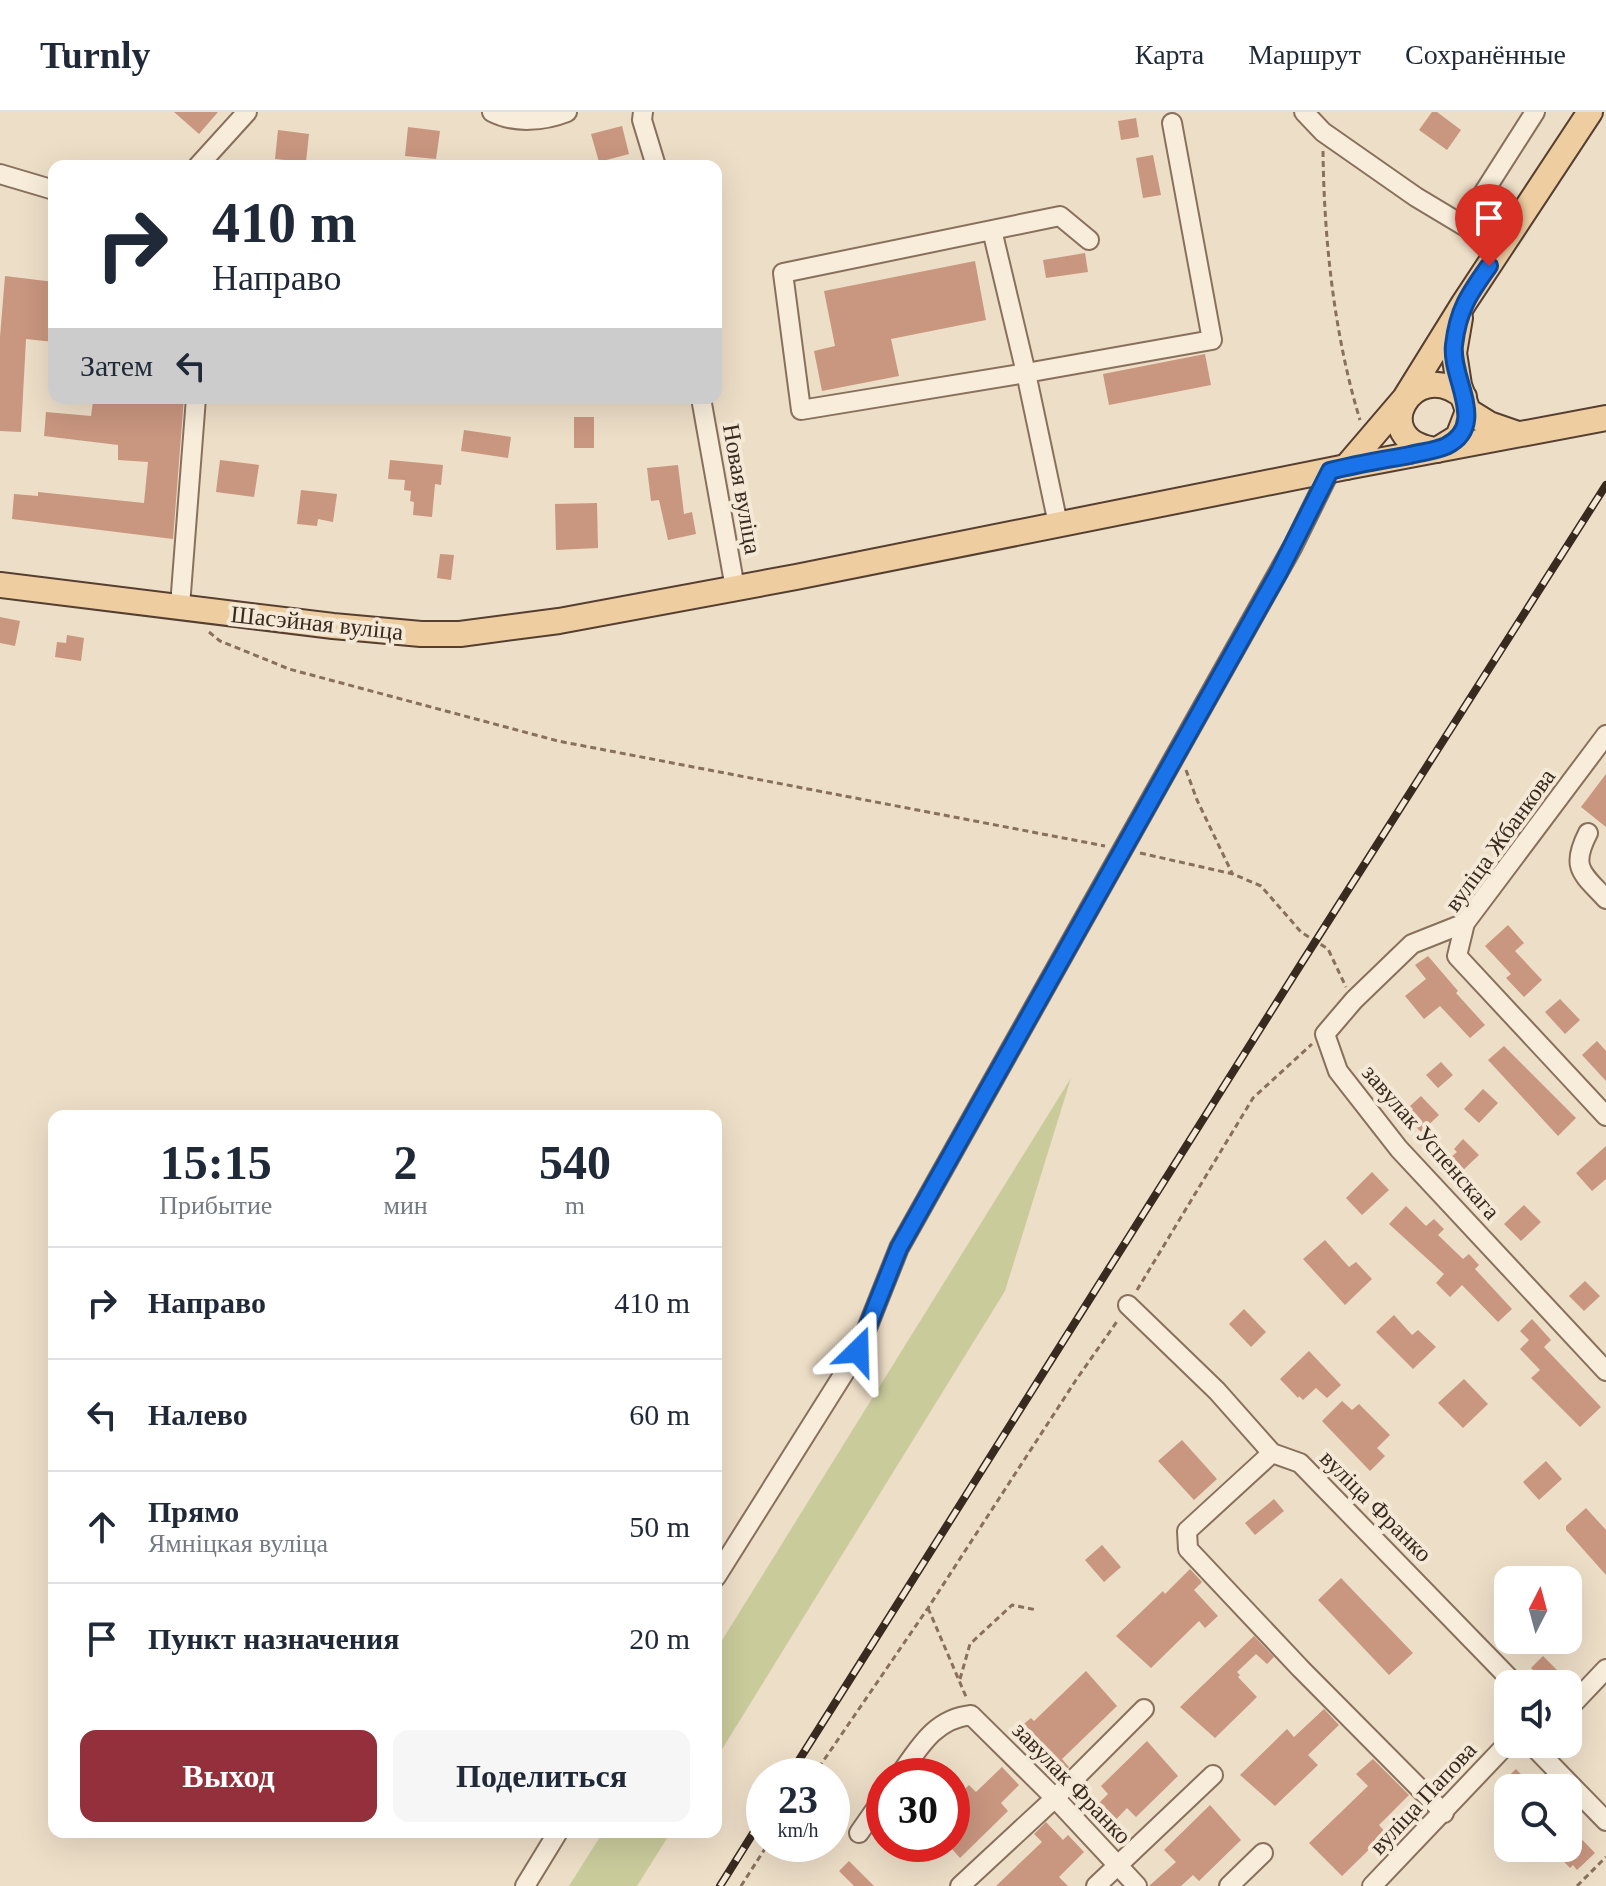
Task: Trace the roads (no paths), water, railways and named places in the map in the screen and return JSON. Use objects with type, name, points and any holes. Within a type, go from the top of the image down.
[{"type":"main road","points":[[1338,469],[1367,443],[1405,398],[1590,112]]},
{"type":"main road","points":[[1464,303],[1454,353],[1466,404],[1458,437],[1437,450],[1416,445],[1402,430],[1399,416],[1405,398],[1418,388],[1431,385],[1446,387],[1466,404],[1489,424],[1517,433]]},
{"type":"main road","name":"Шасэйная вуліца","points":[[0,585],[249,617],[421,634],[460,634],[559,621],[735,588],[1606,418]]},
{"type":"street","points":[[203,160],[247,112]]},
{"type":"street","points":[[492,112],[515,120],[555,117],[567,112]]},
{"type":"street","points":[[643,112],[642,120],[654,160]]},
{"type":"street","points":[[1304,112],[1323,132],[1416,197],[1501,248]]},
{"type":"street","points":[[1463,225],[1535,112]]},
{"type":"street","points":[[1089,240],[1060,216],[783,273],[801,410],[1212,340],[1172,123]]},
{"type":"street","points":[[0,174],[48,188]]},
{"type":"street","points":[[992,230],[1058,524]]},
{"type":"street","points":[[180,606],[196,404]]},
{"type":"street","name":"Новая вуліца","points":[[702,404],[735,588]]},
{"type":"street","points":[[722,1567],[858,1351],[899,1248],[1338,469]]},
{"type":"street","name":"вуліца Жбанкова","points":[[1606,735],[1465,923],[1457,956],[1606,1116]]},
{"type":"street","points":[[1588,833],[1578,853],[1579,871],[1602,887]]},
{"type":"street","name":"завулак Успенскага","points":[[1465,923],[1412,944],[1354,1000],[1325,1034],[1338,1071],[1399,1149],[1606,1371]]},
{"type":"street","name":"вуліца Франко","points":[[1128,1305],[1217,1391],[1272,1453],[1300,1463],[1501,1670]]},
{"type":"street","points":[[1272,1453],[1187,1531],[1188,1549],[1301,1669],[1444,1813]]},
{"type":"street","points":[[1582,1694],[1606,1669]]},
{"type":"street","points":[[960,1886],[1055,1798],[1144,1709]]},
{"type":"street","name":"завулак Франко","points":[[912,1758],[930,1732],[956,1716],[971,1715],[1055,1798],[1137,1886]]},
{"type":"street","name":"вуліца Папова","points":[[1372,1886],[1494,1758]]},
{"type":"street","points":[[1545,1758],[1606,1821]]},
{"type":"street","points":[[1096,1886],[1213,1775]]},
{"type":"street","points":[[859,1833],[866,1823]]},
{"type":"street","points":[[525,1886],[554,1838]]},
{"type":"street","points":[[1229,1886],[1263,1853]]},
{"type":"railway","points":[[800,1758],[1606,485]]},
{"type":"railway","points":[[720,1886],[746,1845]]}]
